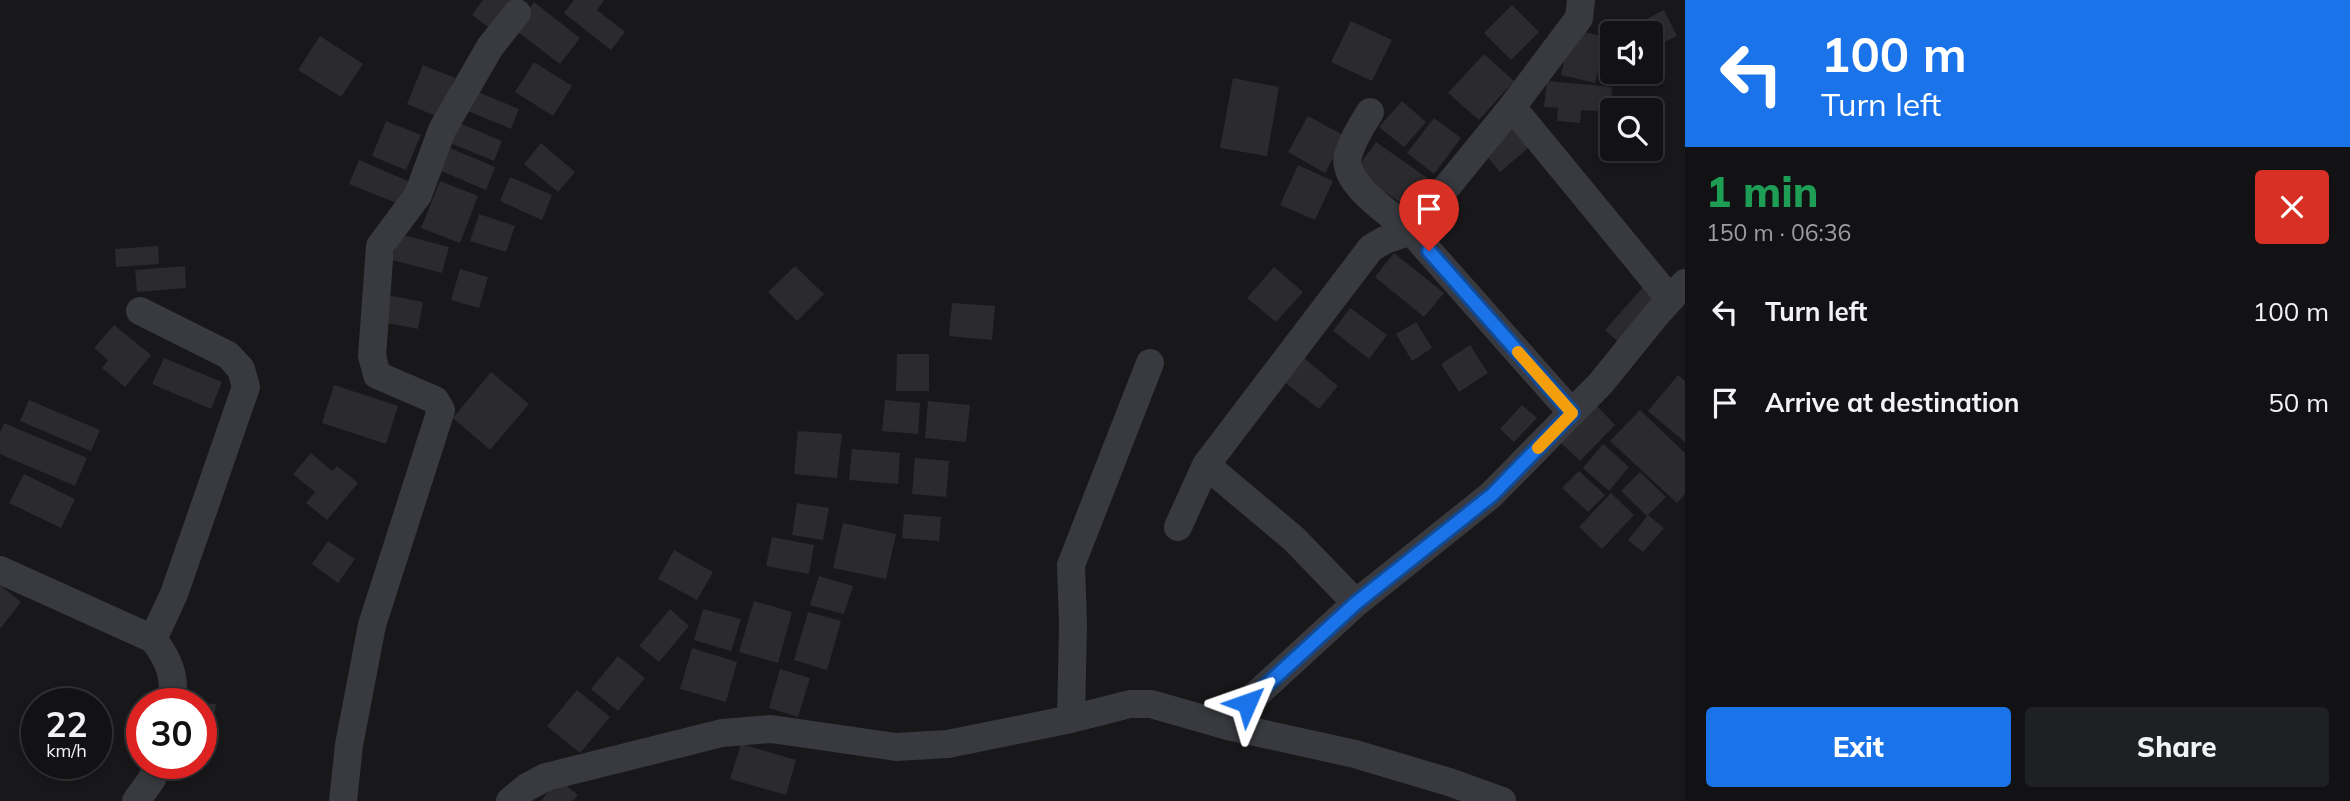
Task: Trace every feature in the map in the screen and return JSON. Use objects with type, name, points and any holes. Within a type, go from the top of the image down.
[{"type":"street","points":[[1178,527],[1206,465],[1360,260],[1371,248],[1385,240],[1411,231],[1512,107],[1578,18],[1581,0]]},
{"type":"street","points":[[343,801],[349,745],[372,625],[441,410],[435,400],[377,375],[372,356],[380,246],[418,195],[442,130],[490,47],[517,13]]},
{"type":"street","points":[[1228,726],[1247,703],[1356,603],[1492,495],[1601,383],[1678,291],[1512,107]]},
{"type":"street","points":[[1370,112],[1347,157],[1348,174],[1411,231],[1572,413]]},
{"type":"street","points":[[140,311],[228,355],[241,369],[246,387],[174,594],[153,639]]},
{"type":"street","points":[[1071,719],[1071,565],[1150,363]]},
{"type":"street","points":[[1206,465],[1294,539],[1356,603]]},
{"type":"street","points":[[0,570],[153,639],[167,657],[175,688]]},
{"type":"street","points":[[510,801],[527,786],[546,777],[722,733],[771,729],[896,747],[948,744],[1130,704],[1150,704],[1228,726],[1355,754],[1502,801]]},
{"type":"street","points":[[136,801],[152,779]]},
{"type":"building","points":[[483,0],[517,0],[494,31],[472,15]]},
{"type":"building","points":[[574,0],[604,0],[597,10],[625,32],[611,50],[564,13]]},
{"type":"building","points":[[534,2],[580,38],[560,64],[514,29]]},
{"type":"building","points":[[1512,5],[1539,32],[1511,60],[1484,33]]},
{"type":"building","points":[[1664,10],[1677,36],[1663,43],[1663,21],[1642,21]]},
{"type":"building","points":[[1351,21],[1392,40],[1372,81],[1331,62]]},
{"type":"building","points":[[1571,29],[1600,36],[1600,62],[1595,83],[1561,75]]},
{"type":"building","points":[[320,36],[363,64],[341,97],[298,70]]},
{"type":"building","points":[[1484,54],[1514,81],[1479,120],[1448,93]]},
{"type":"building","points":[[534,62],[572,86],[553,116],[515,92]]},
{"type":"building","points":[[423,65],[455,78],[438,117],[407,104]]},
{"type":"building","points":[[1233,78],[1279,87],[1267,156],[1220,148]]},
{"type":"building","points":[[1547,81],[1612,87],[1611,98],[1600,98],[1600,111],[1581,110],[1580,123],[1557,121],[1558,108],[1544,107]]},
{"type":"building","points":[[471,89],[519,109],[511,129],[463,109]]},
{"type":"building","points":[[1402,101],[1426,122],[1404,147],[1379,127]]},
{"type":"building","points":[[1308,116],[1345,136],[1325,173],[1288,152]]},
{"type":"building","points":[[1434,118],[1461,138],[1434,174],[1407,153]]},
{"type":"building","points":[[1516,119],[1535,142],[1500,172],[1481,149]]},
{"type":"building","points":[[386,121],[421,135],[406,170],[372,156]]},
{"type":"building","points":[[457,122],[502,141],[494,161],[448,142]]},
{"type":"building","points":[[1376,142],[1436,184],[1415,213],[1355,171]]},
{"type":"building","points":[[541,143],[575,172],[558,192],[524,164]]},
{"type":"building","points":[[450,148],[495,167],[486,190],[441,171]]},
{"type":"building","points":[[359,160],[415,184],[406,207],[349,184]]},
{"type":"building","points":[[1298,165],[1333,181],[1315,220],[1280,205]]},
{"type":"building","points":[[510,177],[552,195],[542,220],[500,201]]},
{"type":"building","points":[[440,181],[478,196],[460,243],[421,228]]},
{"type":"building","points":[[479,214],[515,226],[506,252],[470,241]]},
{"type":"building","points":[[399,234],[449,247],[442,273],[392,260]]},
{"type":"building","points":[[158,246],[159,264],[116,267],[115,249]]},
{"type":"building","points":[[1394,253],[1444,293],[1424,317],[1375,277]]},
{"type":"building","points":[[185,266],[186,288],[137,292],[135,270]]},
{"type":"building","points":[[795,266],[824,294],[797,321],[768,292]]},
{"type":"building","points":[[1274,267],[1303,292],[1276,322],[1247,298]]},
{"type":"building","points":[[460,269],[488,277],[479,308],[451,300]]},
{"type":"building","points":[[1646,284],[1664,300],[1624,347],[1605,330]]},
{"type":"building","points":[[387,295],[423,302],[418,329],[382,322]]},
{"type":"building","points":[[952,303],[995,306],[992,340],[949,336]]},
{"type":"building","points":[[1350,308],[1387,335],[1369,359],[1333,331]]},
{"type":"building","points":[[1416,322],[1432,348],[1412,361],[1396,334]]},
{"type":"building","points":[[114,325],[151,355],[125,387],[102,368],[108,360],[94,348]]},
{"type":"building","points":[[1470,345],[1488,373],[1459,392],[1441,364]]},
{"type":"building","points":[[897,354],[929,354],[929,391],[896,391]]},
{"type":"building","points":[[164,358],[222,382],[211,409],[152,384]]},
{"type":"building","points":[[1304,358],[1338,386],[1319,409],[1284,382]]},
{"type":"building","points":[[491,372],[529,404],[490,450],[453,418]]},
{"type":"building","points":[[1678,375],[1685,381],[1685,442],[1648,411]]},
{"type":"building","points":[[334,385],[398,406],[386,444],[322,423]]},
{"type":"building","points":[[29,400],[100,430],[91,451],[20,421]]},
{"type":"building","points":[[885,400],[920,403],[918,434],[882,431]]},
{"type":"building","points":[[928,401],[970,405],[966,442],[925,438]]},
{"type":"building","points":[[1522,405],[1537,418],[1514,442],[1500,429]]},
{"type":"building","points":[[1597,406],[1615,425],[1580,461],[1561,443]]},
{"type":"building","points":[[1640,410],[1685,453],[1685,494],[1677,503],[1610,441]]},
{"type":"building","points":[[4,423],[87,458],[75,486],[0,454],[0,432]]},
{"type":"building","points":[[798,431],[842,434],[837,478],[794,474]]},
{"type":"building","points":[[1603,444],[1629,467],[1609,491],[1583,468]]},
{"type":"building","points":[[852,449],[900,453],[898,484],[849,480]]},
{"type":"building","points":[[311,453],[332,471],[337,466],[358,483],[327,520],[306,503],[315,492],[293,474]]},
{"type":"building","points":[[915,458],[949,461],[946,497],[912,494]]},
{"type":"building","points":[[1579,471],[1605,495],[1588,512],[1562,488]]},
{"type":"building","points":[[1640,472],[1666,497],[1647,516],[1621,491]]},
{"type":"building","points":[[24,474],[75,499],[61,528],[9,503]]},
{"type":"building","points":[[1611,493],[1634,515],[1602,549],[1579,527]]},
{"type":"building","points":[[797,503],[829,508],[823,540],[792,535]]},
{"type":"building","points":[[904,514],[941,517],[939,541],[902,538]]},
{"type":"building","points":[[1648,515],[1664,528],[1643,552],[1628,540]]},
{"type":"building","points":[[843,523],[896,534],[886,579],[833,568]]},
{"type":"building","points":[[772,537],[814,545],[809,574],[766,566]]},
{"type":"building","points":[[328,541],[355,559],[338,583],[312,564]]},
{"type":"building","points":[[674,550],[713,572],[697,600],[658,579]]},
{"type":"building","points":[[819,576],[853,586],[844,614],[810,605]]},
{"type":"building","points":[[0,585],[21,602],[0,629]]},
{"type":"building","points":[[754,601],[792,612],[778,663],[739,652]]},
{"type":"building","points":[[670,609],[689,626],[659,662],[639,646]]},
{"type":"building","points":[[703,609],[741,619],[731,651],[694,640]]},
{"type":"building","points":[[808,612],[841,621],[827,670],[794,660]]},
{"type":"building","points":[[692,648],[737,662],[726,702],[680,689]]},
{"type":"building","points":[[618,656],[645,678],[618,711],[591,689]]},
{"type":"building","points":[[780,669],[810,678],[798,717],[769,708]]},
{"type":"building","points":[[577,690],[610,717],[580,753],[547,726]]},
{"type":"building","points":[[741,744],[796,760],[786,795],[730,779]]},
{"type":"building","points":[[558,779],[578,795],[573,801],[541,801]]},
{"type":"slow traffic","points":[[1518,352],[1572,413],[1538,448]]},
{"type":"route","points":[[1247,703],[1356,603],[1492,495],[1572,413],[1429,251]]}]
